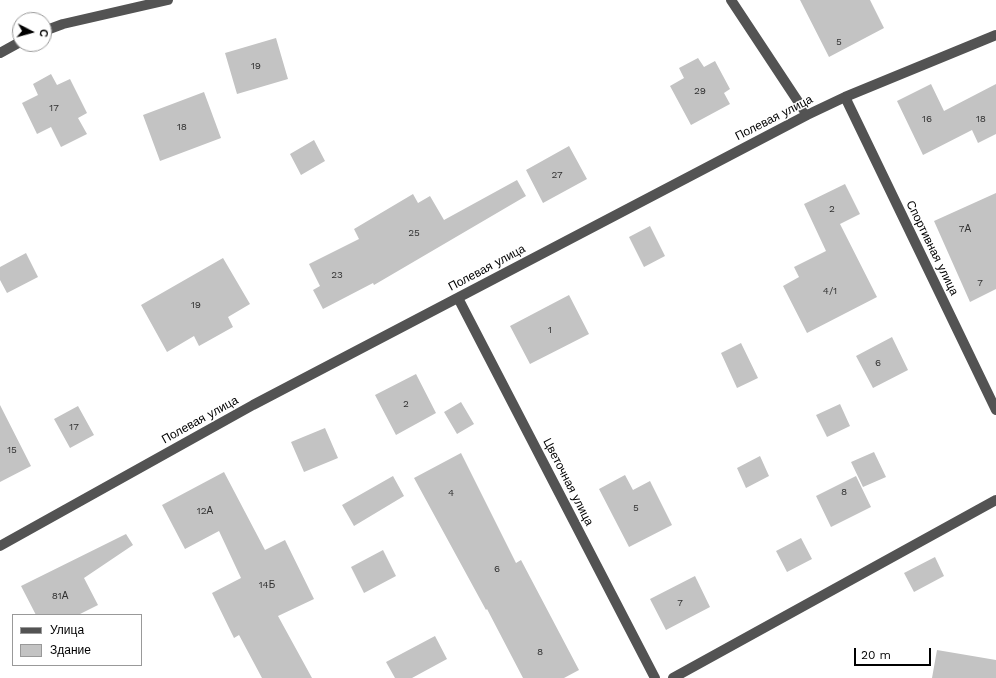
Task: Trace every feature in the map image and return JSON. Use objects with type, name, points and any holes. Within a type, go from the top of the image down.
[{"type":"street","points":[[52,28],[63,24],[168,0]]},
{"type":"street","points":[[731,0],[806,115]]},
{"type":"street","name":"Полевая улица","points":[[0,546],[253,405],[806,115],[845,97],[996,35]]},
{"type":"street","points":[[0,53],[12,46]]},
{"type":"street","name":"Спортивная улица","points":[[845,97],[996,410]]},
{"type":"street","name":"Цветочная улица","points":[[458,298],[655,678]]},
{"type":"street","points":[[673,678],[996,500]]},
{"type":"building","points":[[800,0],[870,0],[884,28],[829,57]]},
{"type":"building","points":[[276,38],[288,79],[237,94],[225,53]]},
{"type":"building","points":[[698,58],[704,67],[715,61],[730,89],[724,93],[730,104],[691,125],[670,86],[684,78],[679,68]]},
{"type":"building","points":[[51,74],[57,85],[70,79],[87,113],[78,118],[87,134],[61,147],[51,127],[37,134],[22,103],[38,95],[33,84]]},
{"type":"building","points":[[931,84],[944,111],[996,84],[996,134],[978,143],[972,130],[923,155],[897,101]]},
{"type":"building","points":[[204,92],[221,138],[160,161],[143,115]]},
{"type":"building","points":[[314,140],[325,161],[301,175],[290,154]]},
{"type":"building","points":[[569,146],[587,179],[543,203],[526,170]]},
{"type":"building","points":[[517,180],[526,196],[374,285],[373,283],[323,309],[313,290],[320,286],[309,264],[359,239],[354,229],[413,194],[418,203],[430,196],[444,220]]},
{"type":"building","points":[[845,184],[860,214],[840,224],[877,297],[807,333],[783,286],[799,277],[794,267],[826,251],[804,204]]},
{"type":"building","points":[[996,193],[996,289],[970,302],[934,221]]},
{"type":"building","points":[[650,226],[665,256],[644,267],[629,237]]},
{"type":"building","points":[[26,253],[38,277],[7,293],[0,280],[0,267]]},
{"type":"building","points":[[223,258],[250,304],[228,317],[233,327],[199,346],[194,336],[167,352],[141,305]]},
{"type":"building","points":[[569,295],[589,334],[530,364],[510,326]]},
{"type":"building","points":[[892,337],[908,370],[873,388],[856,356]]},
{"type":"building","points":[[741,343],[758,378],[737,388],[721,353]]},
{"type":"building","points":[[416,374],[436,413],[396,435],[375,395]]},
{"type":"building","points":[[461,402],[474,424],[457,434],[444,412]]},
{"type":"building","points":[[840,404],[850,426],[827,437],[816,415]]},
{"type":"building","points":[[0,405],[31,466],[0,482]]},
{"type":"building","points":[[78,406],[94,435],[70,448],[54,419]]},
{"type":"building","points":[[325,428],[338,458],[304,472],[291,442]]},
{"type":"building","points":[[874,452],[886,477],[863,487],[851,462]]},
{"type":"building","points":[[461,453],[516,563],[521,560],[579,670],[564,678],[523,678],[487,609],[486,610],[414,478]]},
{"type":"building","points":[[760,456],[769,476],[746,488],[737,468]]},
{"type":"building","points":[[224,472],[265,550],[285,540],[314,599],[278,616],[312,678],[262,678],[239,635],[234,638],[212,593],[241,578],[219,531],[185,549],[162,505]]},
{"type":"building","points":[[625,475],[633,490],[650,481],[672,525],[629,547],[599,489]]},
{"type":"building","points":[[393,476],[404,496],[354,526],[342,505]]},
{"type":"building","points":[[856,476],[871,507],[831,527],[816,496]]},
{"type":"building","points":[[126,534],[133,545],[84,578],[98,605],[80,614],[35,614],[21,586]]},
{"type":"building","points":[[801,538],[812,559],[787,572],[776,551]]},
{"type":"building","points":[[383,550],[396,576],[364,593],[351,567]]},
{"type":"building","points":[[935,557],[944,576],[914,592],[904,573]]},
{"type":"building","points":[[695,576],[710,607],[666,630],[650,599]]},
{"type":"building","points":[[435,636],[447,659],[412,678],[395,678],[386,662]]},
{"type":"building","points":[[937,650],[996,660],[996,678],[932,678]]}]
